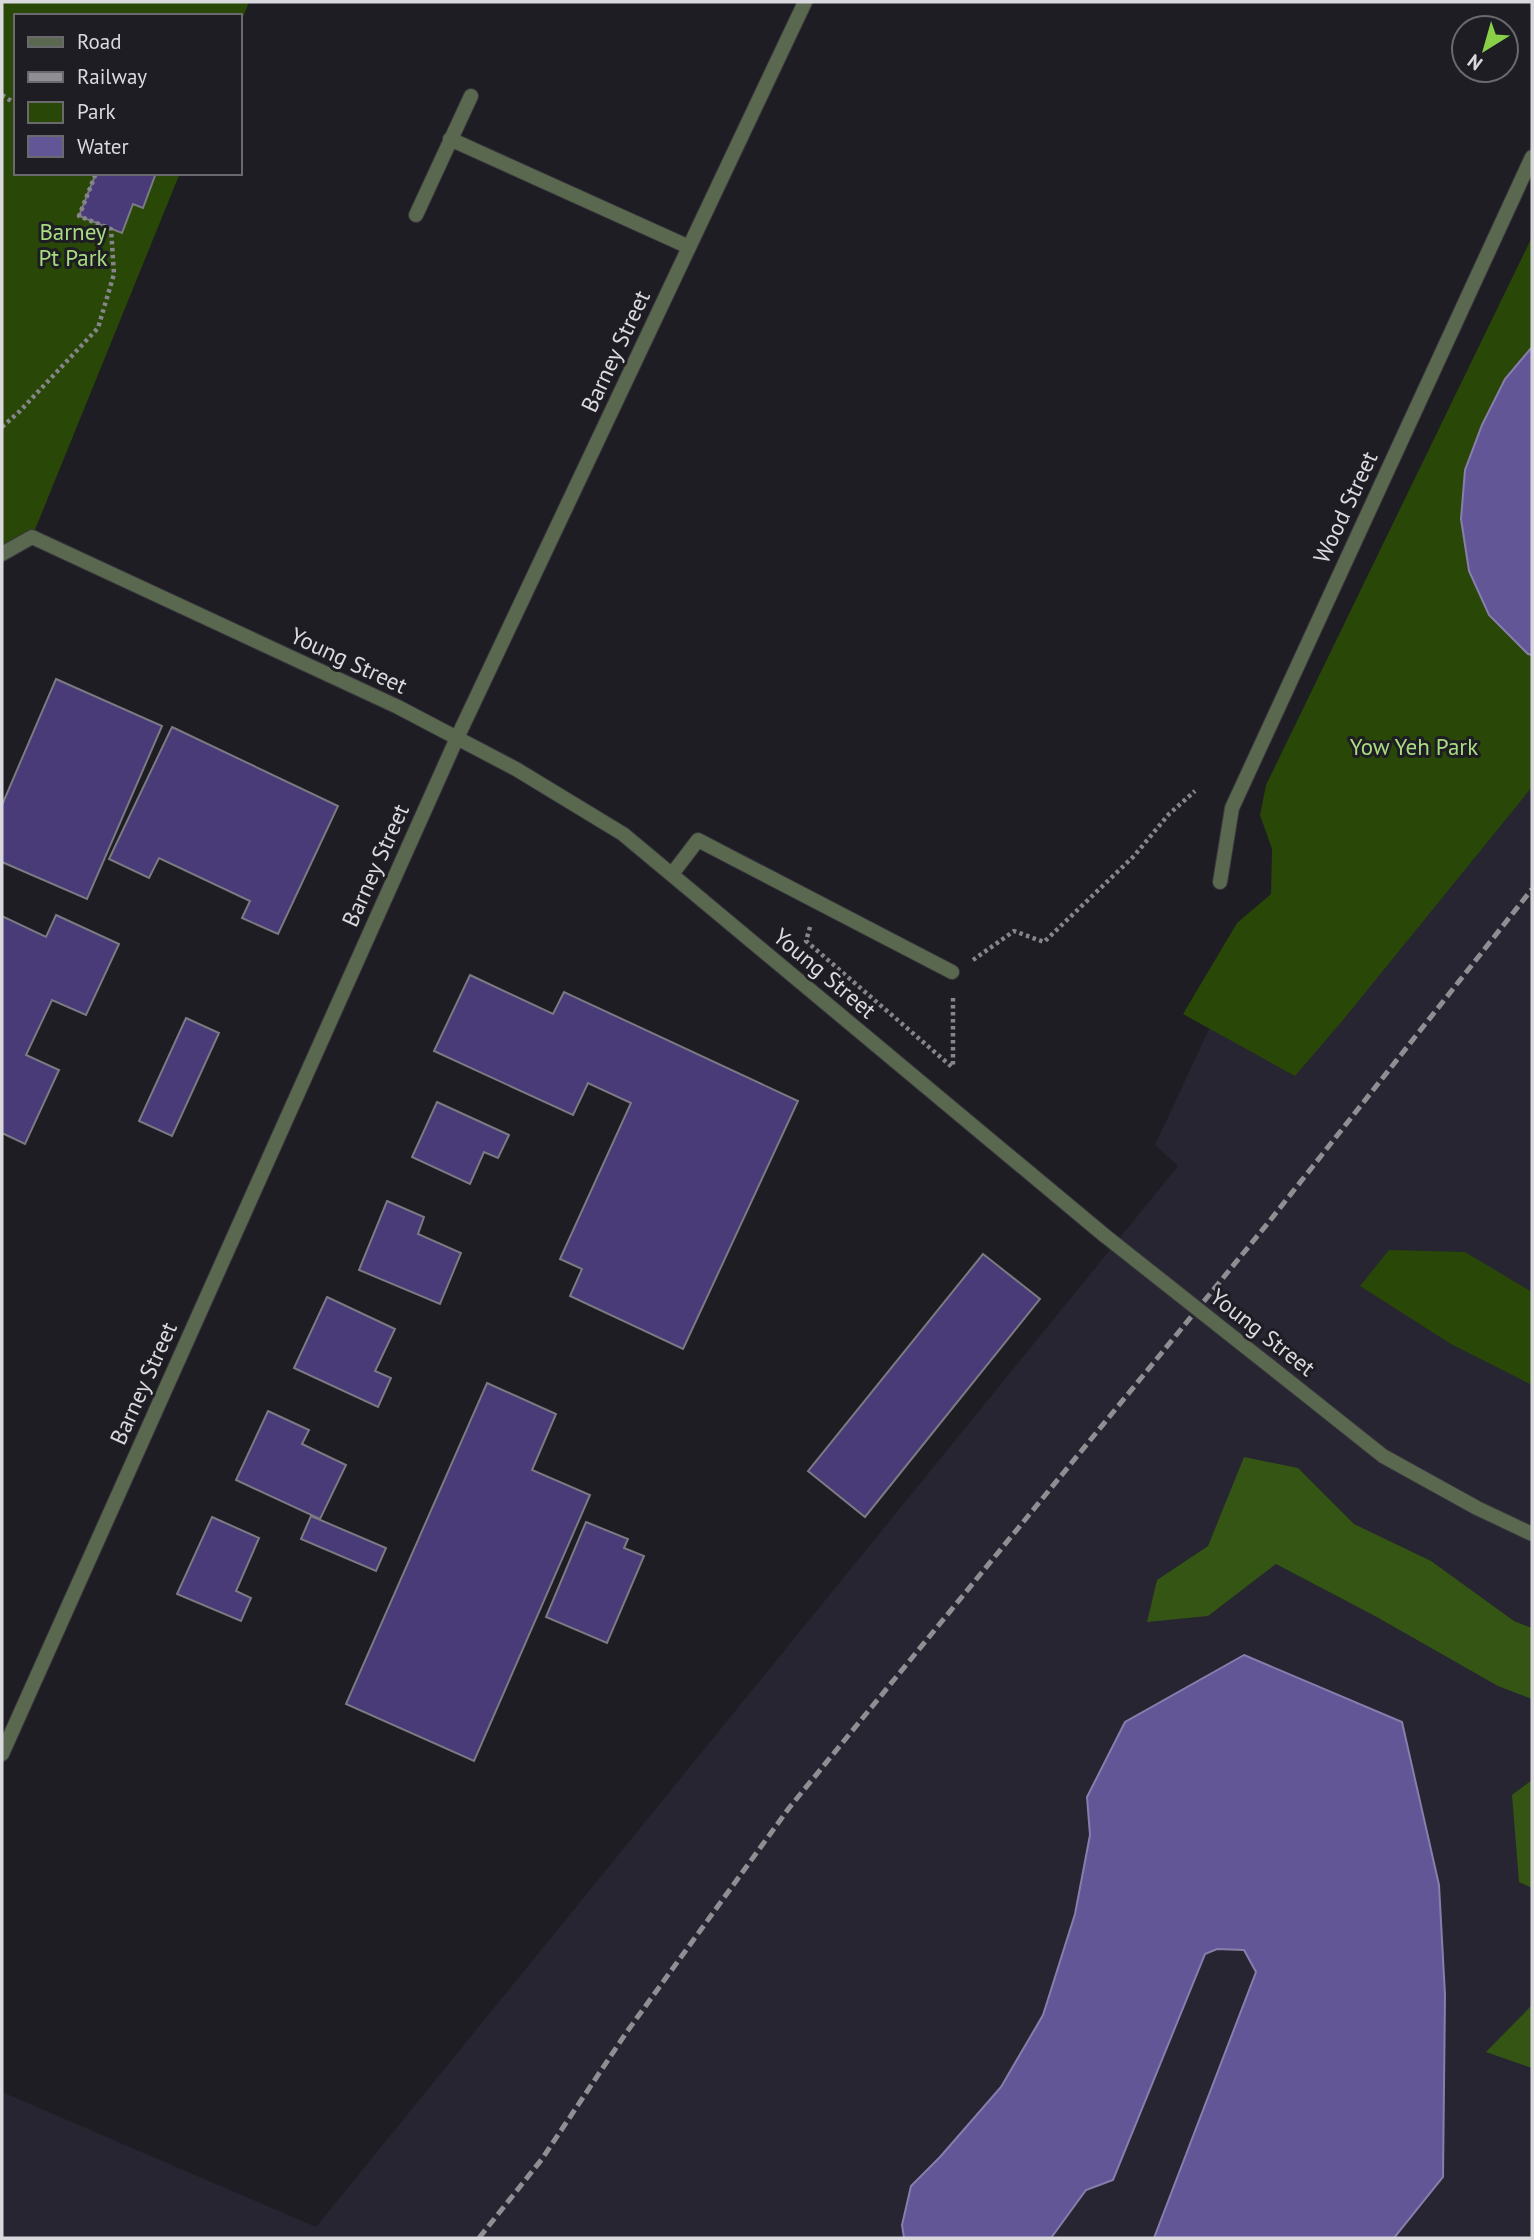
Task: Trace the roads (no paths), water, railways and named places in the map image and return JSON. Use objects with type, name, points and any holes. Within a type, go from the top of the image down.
[{"type":"street","name":"Barney Street","points":[[2,1754],[457,738],[805,2]]},
{"type":"street","points":[[416,215],[471,96]]},
{"type":"street","points":[[450,139],[689,247]]},
{"type":"street","name":"Wood Street","points":[[1220,882],[1231,808],[1532,157]]},
{"type":"street","name":"Young Street","points":[[2,554],[32,537],[398,707],[516,769],[623,834],[1104,1235],[1383,1455],[1477,1508],[1532,1534]]},
{"type":"street","points":[[672,874],[698,840],[952,972]]},
{"type":"water","points":[[1532,347],[1532,655],[1489,615],[1469,571],[1461,519],[1465,470],[1482,425],[1505,379]]},
{"type":"water","points":[[1244,1655],[1402,1722],[1439,1885],[1445,1995],[1443,2177],[1394,2238],[1154,2238],[1256,1972],[1244,1950],[1217,1949],[1205,1954],[1113,2180],[1086,2190],[1051,2238],[904,2238],[902,2225],[911,2186],[1001,2087],[1043,2015],[1075,1914],[1090,1835],[1087,1797],[1125,1722]]},
{"type":"railway","points":[[479,2238],[542,2159],[626,2033],[789,1808],[1268,1223],[1532,889]]},
{"type":"park label","name":"Barney Pt Park","points":[[73,244]]},
{"type":"park label","name":"Yow Yeh Park","points":[[1414,746]]}]
